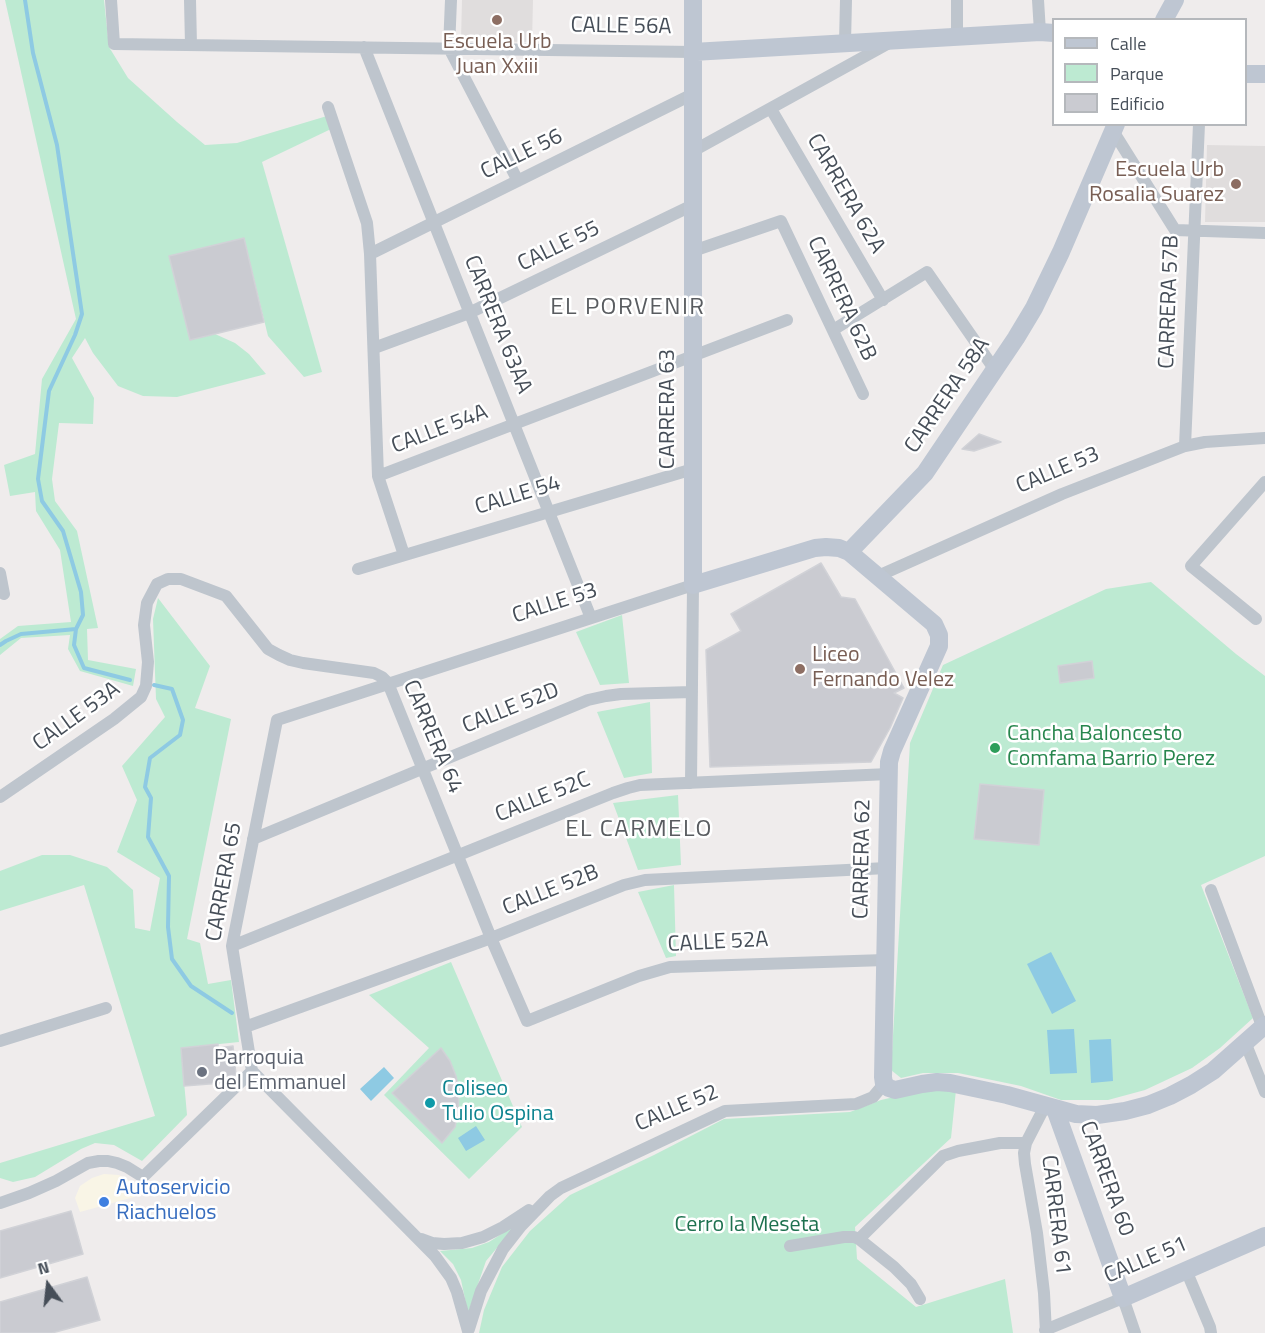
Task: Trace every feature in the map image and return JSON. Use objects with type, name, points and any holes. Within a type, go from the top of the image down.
[{"type":"street","name":"CALLE 56A","points":[[111,0],[114,44],[693,52],[1047,32]]},
{"type":"street","points":[[190,0],[191,45]]},
{"type":"street","points":[[451,0],[449,48],[518,181]]},
{"type":"street","name":"CARRERA 63","points":[[691,783],[693,0]]},
{"type":"street","points":[[845,43],[846,0]]},
{"type":"street","points":[[957,0],[957,37]]},
{"type":"street","points":[[1038,0],[1047,32]]},
{"type":"street","points":[[1165,18],[1175,0]]},
{"type":"street","points":[[693,151],[894,40]]},
{"type":"street","name":"CARRERA 63AA","points":[[364,47],[591,618]]},
{"type":"street","points":[[1247,74],[1265,74]]},
{"type":"street","name":"CALLE 56","points":[[370,254],[693,94]]},
{"type":"street","points":[[328,107],[367,223],[378,476],[404,555]]},
{"type":"street","name":"CARRERA 62A","points":[[771,109],[883,300]]},
{"type":"street","name":"CARRERA 57B","points":[[1185,446],[1199,126]]},
{"type":"street","points":[[1115,128],[1175,230],[1265,233]]},
{"type":"street","name":"CARRERA 58A","points":[[849,552],[925,473],[1016,338],[1066,242],[1115,128]]},
{"type":"street","name":"CALLE 55","points":[[374,348],[470,313],[693,205]]},
{"type":"street","name":"CARRERA 62B","points":[[693,251],[781,221],[863,394]]},
{"type":"street","points":[[833,330],[927,272],[995,370]]},
{"type":"street","name":"CALLE 54A","points":[[378,476],[787,320]]},
{"type":"street","name":"CALLE 53","points":[[878,576],[1062,494],[1185,446],[1205,442],[1265,438]]},
{"type":"street","name":"CALLE 54","points":[[358,569],[693,470]]},
{"type":"street","points":[[1256,619],[1191,566],[1265,482]]},
{"type":"street","name":"CALLE 53","points":[[277,720],[693,585],[815,548],[833,547],[849,552]]},
{"type":"street","points":[[849,552],[878,576]]},
{"type":"street","points":[[0,573],[4,594]]},
{"type":"street","name":"CARRERA 62","points":[[878,576],[934,624],[939,635],[939,646],[889,762],[884,1084]]},
{"type":"street","name":"CARRERA 64","points":[[157,584],[168,579],[182,579],[226,597],[268,649],[285,658],[303,663],[374,673],[388,684],[527,1021]]},
{"type":"street","name":"CALLE 53A","points":[[0,797],[114,719],[141,697],[146,686],[148,662],[144,625],[147,603],[157,584]]},
{"type":"street","name":"CALLE 52D","points":[[253,839],[588,700],[621,694],[692,693]]},
{"type":"street","name":"CARRERA 65","points":[[252,1071],[232,946],[277,720]]},
{"type":"street","name":"CALLE 52C","points":[[232,946],[613,792],[628,788],[640,785],[889,774]]},
{"type":"street","name":"CALLE 52B","points":[[245,1027],[491,938],[624,885],[672,877],[887,868]]},
{"type":"street","points":[[884,1084],[895,1090],[937,1082],[950,1083],[1076,1114],[1098,1114],[1125,1111],[1148,1105],[1170,1096],[1213,1071],[1264,1026],[1211,890]]},
{"type":"street","name":"CALLE 52A","points":[[527,1021],[639,976],[670,967],[885,960]]},
{"type":"street","points":[[0,1041],[106,1008]]},
{"type":"street","points":[[1245,1042],[1265,1092]]},
{"type":"street","points":[[3,1200],[43,1187],[88,1163],[99,1161],[117,1163],[143,1178],[252,1071],[435,1256],[451,1278],[468,1332]]},
{"type":"street","name":"CALLE 52","points":[[468,1332],[481,1291],[503,1249],[521,1226],[561,1188],[725,1111],[856,1104],[873,1097],[884,1084]]},
{"type":"street","name":"CARRERA 61","points":[[1046,1331],[1037,1233],[1024,1164],[1026,1143],[1050,1107]]},
{"type":"street","name":"CARRERA 60","points":[[1050,1107],[1135,1333]]},
{"type":"street","points":[[859,1239],[943,1156],[1000,1143],[1026,1143]]},
{"type":"street","points":[[415,1237],[432,1244],[462,1243],[483,1237],[516,1219],[550,1196]]},
{"type":"street","name":"CALLE 51","points":[[1046,1331],[1265,1236]]},
{"type":"street","points":[[790,1246],[844,1237],[859,1239],[894,1267],[911,1284],[920,1299]]},
{"type":"street","points":[[1185,1270],[1211,1333]]},
{"type":"shaded area","name":"Escuela Urb Juan Xxiii","points":[[462,0],[533,0],[532,42],[461,41]]},
{"type":"shaded area","name":"Escuela Urb Rosalia Suarez","points":[[1207,145],[1265,146],[1265,222],[1205,222]]},
{"type":"shaded area","points":[[104,1174],[119,1175],[132,1182],[140,1191],[134,1197],[80,1212],[75,1198],[80,1186]]},
{"type":"green space","points":[[5,0],[104,0],[109,47],[128,78],[205,145],[237,143],[327,116],[331,129],[262,162],[322,372],[304,377],[268,336],[244,238],[170,256],[190,340],[215,334],[235,343],[249,354],[266,374],[177,397],[143,396],[118,386],[93,353],[85,338],[72,358],[94,398],[93,424],[59,423],[52,479],[55,501],[77,531],[98,628],[87,629],[88,660],[136,669],[133,686],[80,671],[68,649],[70,635],[21,638],[0,655],[0,639],[18,626],[71,622],[60,550],[36,511],[35,492],[10,496],[4,465],[35,454],[42,379],[76,319]]},
{"type":"green space","points":[[1151,582],[1265,676],[1265,856],[1201,885],[1253,1018],[1220,1048],[1192,1068],[1145,1090],[1108,1100],[1061,1100],[1021,1086],[958,1073],[923,1073],[901,1078],[891,1070],[910,743],[943,665],[1106,589]]},
{"type":"green space","points":[[158,598],[210,666],[195,708],[231,719],[187,939],[200,943],[208,984],[231,980],[239,1042],[181,1048],[187,1115],[142,1161],[114,1145],[95,1143],[35,1177],[13,1182],[0,1178],[0,1163],[155,1116],[84,885],[0,911],[0,871],[42,855],[70,855],[107,867],[133,890],[135,928],[150,931],[160,878],[117,852],[137,800],[122,766],[165,717],[156,699],[153,619]]},
{"type":"green space","points":[[622,615],[629,683],[600,685],[576,632]]},
{"type":"green space","points":[[650,702],[652,773],[624,778],[597,712]]},
{"type":"green space","points":[[678,795],[681,865],[638,870],[613,803]]},
{"type":"green space","points":[[674,885],[676,956],[666,958],[638,892]]},
{"type":"green space","points":[[451,962],[522,1127],[469,1179],[384,1095],[429,1048],[369,995]]},
{"type":"green space","name":"Cerro la Meseta","points":[[933,1088],[956,1090],[951,1138],[855,1227],[857,1259],[916,1307],[1005,1279],[1013,1333],[479,1333],[484,1310],[502,1267],[530,1231],[570,1195],[724,1119],[850,1112],[881,1100]]},
{"type":"green space","points":[[517,1224],[486,1261],[468,1313],[461,1280],[453,1264],[440,1251],[472,1248],[489,1242]]},
{"type":"water","points":[[1051,952],[1076,1001],[1052,1014],[1027,964]]},
{"type":"water","points":[[1074,1029],[1077,1073],[1050,1074],[1047,1030]]},
{"type":"water","points":[[1111,1039],[1113,1081],[1091,1083],[1089,1040]]},
{"type":"water","points":[[384,1067],[394,1078],[371,1101],[360,1089]]},
{"type":"water","points":[[476,1126],[485,1140],[466,1151],[458,1138]]},
{"type":"building","points":[[244,238],[264,322],[190,340],[169,256]]},
{"type":"building","points":[[979,434],[1001,442],[974,451],[962,449]]},
{"type":"building","name":"Liceo Fernando Velez","points":[[821,563],[841,597],[855,599],[904,688],[894,693],[903,698],[890,728],[871,762],[710,767],[706,650],[741,631],[731,614]]},
{"type":"building","points":[[1092,661],[1094,678],[1060,683],[1058,666]]},
{"type":"building","points":[[980,784],[1044,790],[1039,845],[974,839]]},
{"type":"building","name":"Parroquia del Emmanuel","points":[[218,1044],[218,1048],[233,1046],[236,1075],[221,1077],[222,1083],[184,1086],[181,1048]]},
{"type":"building","name":"Coliseo Tulio Ospina","points":[[441,1048],[450,1061],[459,1092],[455,1127],[442,1143],[392,1093]]},
{"type":"building","points":[[71,1211],[83,1254],[0,1278],[0,1231]]},
{"type":"building","points":[[87,1277],[100,1320],[52,1333],[0,1333],[0,1302]]},
{"type":"waterway","points":[[25,0],[33,53],[57,145],[82,314],[75,335],[49,391],[38,479],[42,501],[63,531],[81,592],[83,615],[76,629],[74,645],[84,668],[130,680]]},
{"type":"waterway","points":[[0,645],[21,634],[76,629]]},
{"type":"waterway","points":[[154,685],[172,689],[183,720],[180,735],[150,758],[145,787],[151,798],[148,837],[169,876],[168,927],[172,959],[191,986],[232,1013]]},
{"type":"place","name":"Escuela Urb Juan Xxiii","points":[[497,20]]},
{"type":"place","name":"Escuela Urb Rosalia Suarez","points":[[1236,184]]},
{"type":"place","name":"Liceo Fernando Velez","points":[[800,669]]},
{"type":"place","name":"Cancha Baloncesto Comfama Barrio Perez","points":[[995,748]]},
{"type":"place","name":"Parroquia del Emmanuel","points":[[202,1072]]},
{"type":"place","name":"Coliseo Tulio Ospina","points":[[430,1103]]},
{"type":"place","name":"Autoservicio Riachuelos","points":[[104,1202]]},
{"type":"district","name":"EL PORVENIR","points":[[628,308]]},
{"type":"district","name":"EL CARMELO","points":[[639,830]]}]
